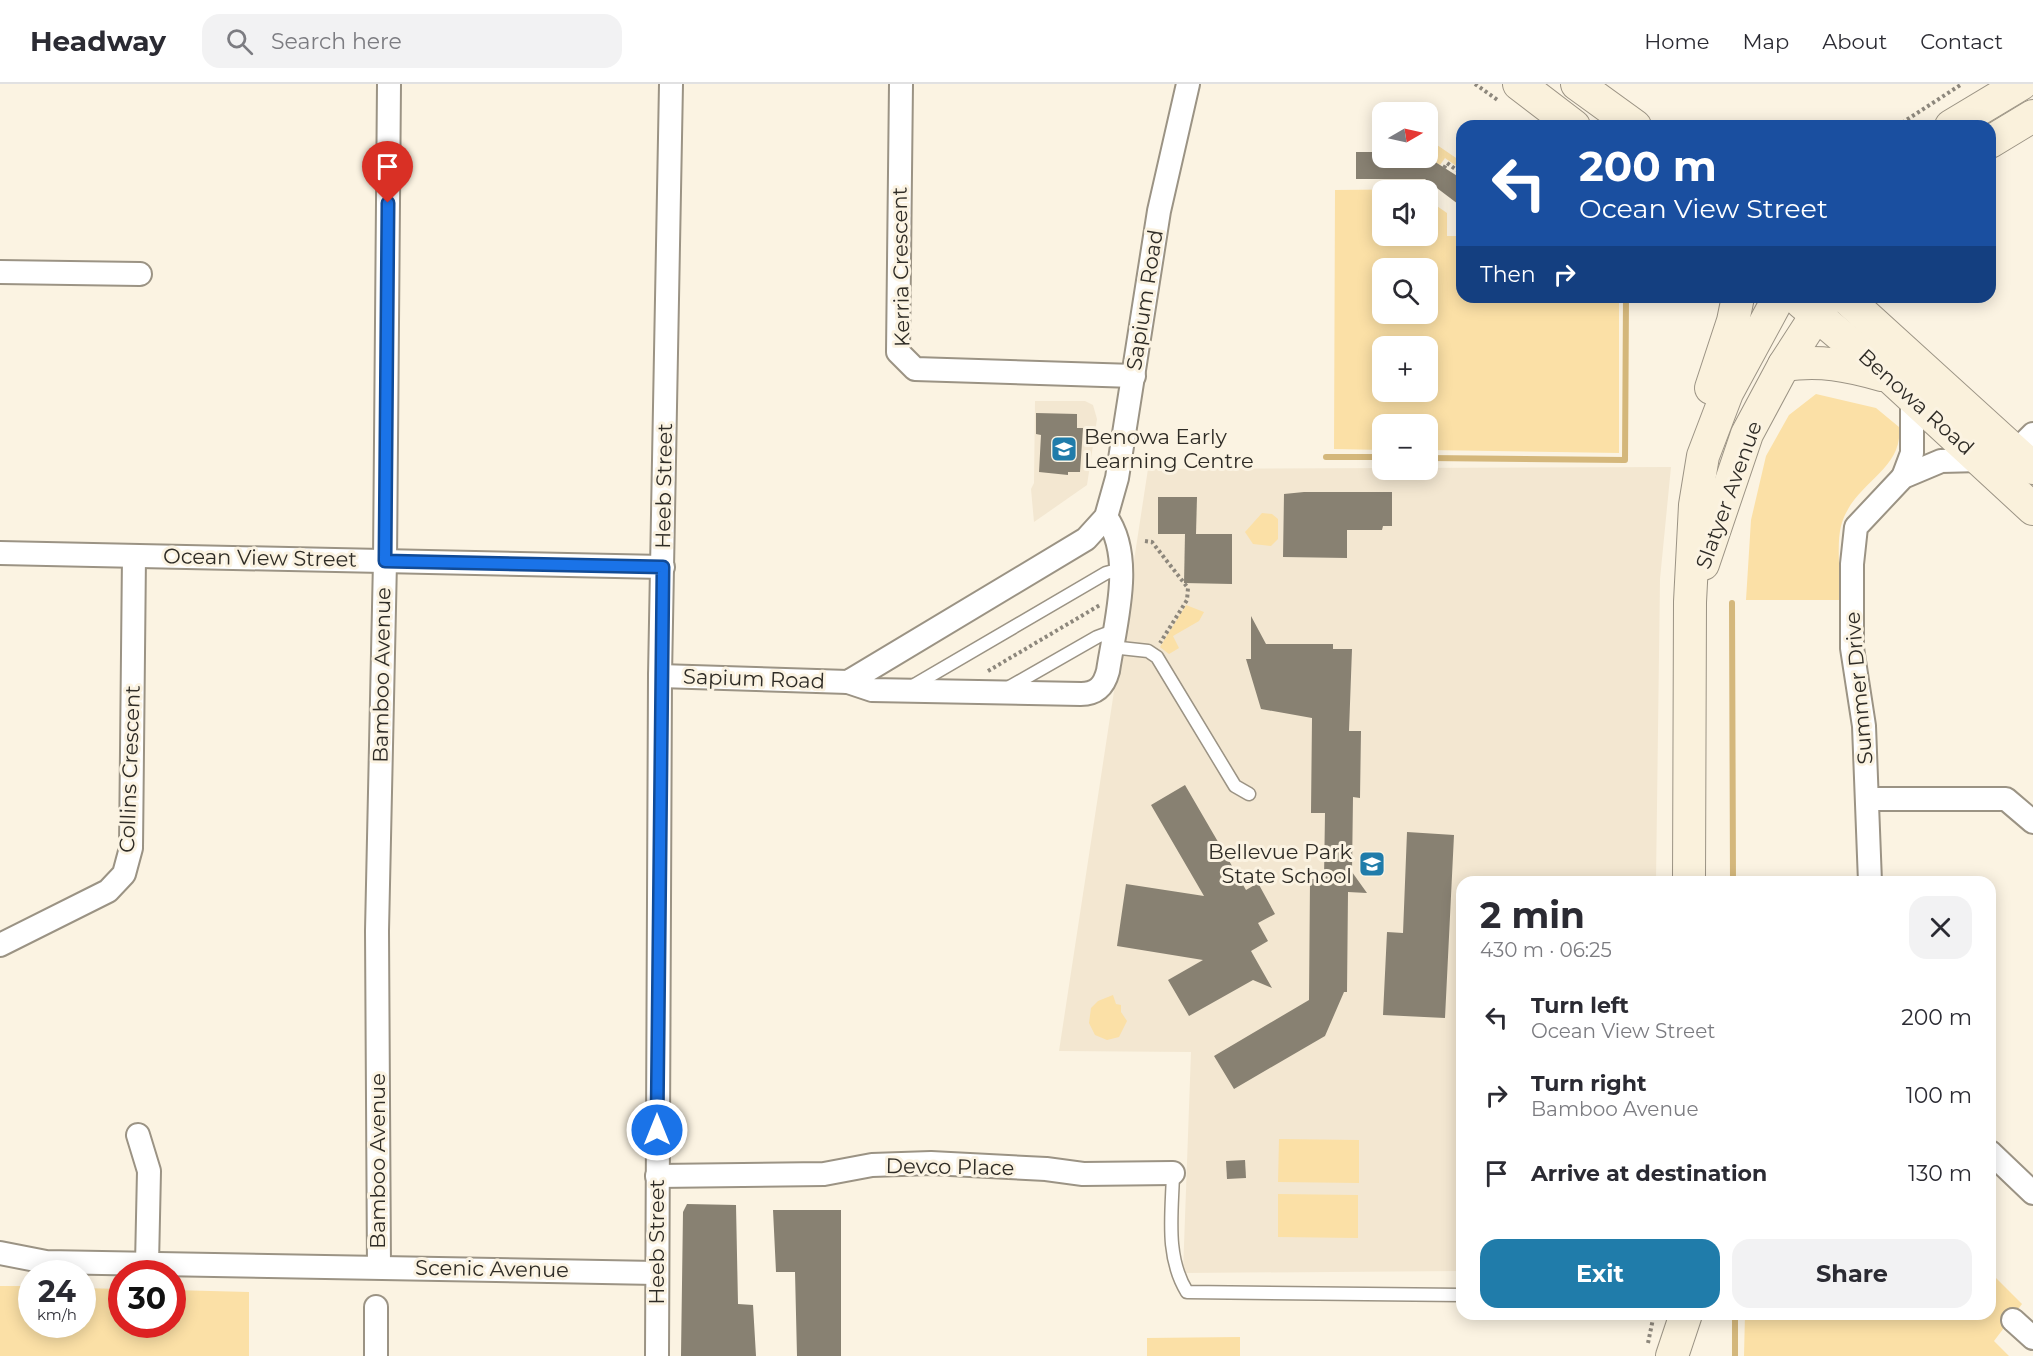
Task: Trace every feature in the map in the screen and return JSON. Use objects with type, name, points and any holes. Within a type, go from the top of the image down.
[{"type":"main road","points":[[1519,84],[1566,120]]},
{"type":"main road","points":[[1577,84],[1627,120]]},
{"type":"main road","points":[[1961,120],[2021,84]]},
{"type":"main road","points":[[1996,138],[2033,116]]},
{"type":"main road","points":[[1703,456],[1704,411],[1737,303]]},
{"type":"main road","name":"Slatyer Avenue","points":[[1689,876],[1690,602],[1695,505],[1703,456],[1727,393],[1776,303]]},
{"type":"main road","name":"Slatyer Avenue","points":[[1690,602],[1748,434],[1813,303]]},
{"type":"main road","name":"Benowa Road","points":[[1813,303],[1902,388],[2011,457]]},
{"type":"main road","name":"Benowa Road","points":[[1851,303],[2011,457],[2033,510]]},
{"type":"main road","points":[[1784,365],[1815,361],[1846,365],[1902,388]]},
{"type":"main road","points":[[1659,1354],[1683,1320]]},
{"type":"main road","points":[[1685,1356],[1687,1320]]},
{"type":"street","name":"Bamboo Avenue","points":[[379,1267],[377,931],[385,561],[389,84]]},
{"type":"street","name":"Heeb Street","points":[[657,1356],[660,676],[671,84]]},
{"type":"street","name":"Kerria Crescent","points":[[901,84],[898,352],[915,369],[1134,375]]},
{"type":"street","name":"Sapium Road","points":[[848,682],[1067,553],[1086,539],[1106,517],[1117,478],[1159,211],[1188,84]]},
{"type":"street","points":[[0,272],[140,274]]},
{"type":"street","name":"Summer Drive","points":[[1870,876],[1864,726],[1852,648],[1852,564],[1856,527],[1903,477],[1912,453],[1902,388]]},
{"type":"street","name":"Summer Drive","points":[[1903,477],[1941,461],[2011,457]]},
{"type":"street","name":"Sapium Road","points":[[660,676],[848,682],[863,688],[907,690],[1004,690],[1081,694],[1096,691],[1107,677],[1122,569],[1115,530],[1106,517]]},
{"type":"street","name":"Ocean View Street","points":[[0,553],[663,567]]},
{"type":"street","name":"Collins Crescent","points":[[0,945],[108,891],[124,874],[131,848],[134,555]]},
{"type":"street","points":[[1867,800],[2006,800],[2033,822]]},
{"type":"street","points":[[138,1135],[149,1171],[147,1260]]},
{"type":"street","points":[[1996,1158],[2033,1193]]},
{"type":"street","name":"Devco Place","points":[[657,1176],[824,1174],[872,1166],[932,1163],[1046,1169],[1083,1174],[1173,1173]]},
{"type":"street","name":"Scenic Avenue","points":[[0,1253],[46,1262],[108,1263]]},
{"type":"street","name":"Scenic Avenue","points":[[186,1265],[657,1273]]},
{"type":"street","points":[[376,1307],[376,1356]]},
{"type":"street","points":[[2013,1320],[2033,1338]]},
{"type":"lane","points":[[907,690],[1106,573],[1122,569]]},
{"type":"lane","points":[[1004,690],[1097,637],[1112,639],[1153,654],[1157,657],[1235,786],[1249,794]]},
{"type":"lane","points":[[1173,1173],[1172,1258],[1176,1274],[1187,1292],[1456,1295]]},
{"type":"path","points":[[1906,120],[1962,84]]},
{"type":"path","points":[[1444,168],[1447,164],[1456,170]]},
{"type":"path","points":[[1145,541],[1152,542],[1188,588],[1187,600],[1153,654]]},
{"type":"path","points":[[984,674],[1102,604]]},
{"type":"path","points":[[1655,1320],[1659,1354]]},
{"type":"shaded area","points":[[1438,146],[1456,158],[1456,166],[1445,158],[1440,165],[1438,164]]},
{"type":"shaded area","points":[[1335,190],[1372,190],[1372,246],[1438,246],[1438,207],[1447,213],[1447,236],[1456,236],[1456,303],[1619,303],[1619,453],[1438,450],[1438,414],[1372,414],[1372,450],[1334,449]]},
{"type":"shaded area","points":[[1816,394],[1876,408],[1899,427],[1894,455],[1855,499],[1841,526],[1840,600],[1746,600],[1751,520],[1766,456],[1789,415]]},
{"type":"shaded area","name":"Benowa Early Learning Centre","points":[[1035,401],[1085,401],[1093,405],[1097,419],[1087,485],[1034,522],[1031,489],[1034,483]]},
{"type":"shaded area","name":"Bellevue Park State School","points":[[1671,467],[1660,579],[1656,876],[1456,876],[1456,1271],[1183,1273],[1191,1052],[1059,1051],[1148,469],[1372,468],[1372,480],[1438,480],[1438,468]]},
{"type":"shaded area","points":[[1262,513],[1272,514],[1278,519],[1278,539],[1271,546],[1253,544],[1245,532]]},
{"type":"shaded area","points":[[1186,605],[1204,612],[1199,621],[1173,636],[1179,648],[1169,654],[1160,647]]},
{"type":"shaded area","points":[[1113,995],[1116,1004],[1121,1005],[1121,1012],[1127,1021],[1119,1037],[1107,1040],[1095,1035],[1089,1023],[1091,1008],[1098,1001]]},
{"type":"shaded area","points":[[1279,1139],[1359,1140],[1359,1183],[1278,1182]]},
{"type":"shaded area","points":[[1278,1194],[1358,1195],[1358,1238],[1278,1237]]},
{"type":"shaded area","points":[[1996,1278],[2022,1304],[1994,1341],[2009,1356],[1744,1356],[1745,1320],[1996,1320]]},
{"type":"shaded area","points":[[0,1286],[18,1286],[18,1338],[96,1338],[96,1288],[108,1289],[108,1338],[186,1338],[186,1290],[249,1292],[249,1356],[0,1356]]},
{"type":"shaded area","points":[[1240,1337],[1240,1356],[1147,1356],[1147,1338]]},
{"type":"building","points":[[1356,152],[1372,152],[1372,168],[1438,168],[1438,164],[1456,175],[1456,202],[1438,189],[1438,180],[1356,179]]},
{"type":"building","points":[[1036,413],[1077,414],[1077,428],[1083,428],[1080,472],[1068,472],[1068,475],[1039,472],[1041,435],[1036,434]]},
{"type":"building","points":[[1392,492],[1392,526],[1383,526],[1382,530],[1347,530],[1347,558],[1283,557],[1284,494]]},
{"type":"building","points":[[1158,497],[1197,497],[1196,534],[1158,534]]},
{"type":"building","points":[[1185,534],[1232,534],[1232,584],[1184,583]]},
{"type":"building","points":[[1251,616],[1266,644],[1333,644],[1333,649],[1352,649],[1349,731],[1361,731],[1360,798],[1353,797],[1352,872],[1367,893],[1348,892],[1347,992],[1344,992],[1325,1036],[1234,1089],[1214,1056],[1309,1000],[1310,879],[1324,879],[1325,813],[1311,813],[1312,718],[1261,709],[1246,659],[1251,659]]},
{"type":"building","points":[[1185,785],[1246,890],[1258,883],[1275,914],[1258,923],[1268,941],[1251,951],[1272,988],[1253,980],[1189,1016],[1168,980],[1203,960],[1117,946],[1126,884],[1204,896],[1151,805]]},
{"type":"building","points":[[1407,832],[1454,835],[1445,1018],[1383,1015],[1387,932],[1403,933]]},
{"type":"building","points":[[1245,1160],[1246,1178],[1227,1179],[1226,1161]]},
{"type":"building","points":[[687,1204],[736,1205],[738,1304],[753,1305],[756,1356],[681,1356],[683,1212]]},
{"type":"building","points":[[773,1210],[841,1210],[841,1356],[797,1356],[795,1272],[776,1272]]},
{"type":"waterway","points":[[1438,458],[1625,460],[1626,303]]},
{"type":"waterway","points":[[1326,457],[1372,457]]},
{"type":"waterway","points":[[1732,603],[1733,876]]},
{"type":"waterway","points":[[1735,1320],[1735,1356]]},
{"type":"place","name":"Benowa Early Learning Centre","points":[[1064,449]]},
{"type":"place","name":"Bellevue Park State School","points":[[1372,864]]},
{"type":"route","points":[[388,203],[385,561],[663,567],[660,676],[657,1130]]}]
